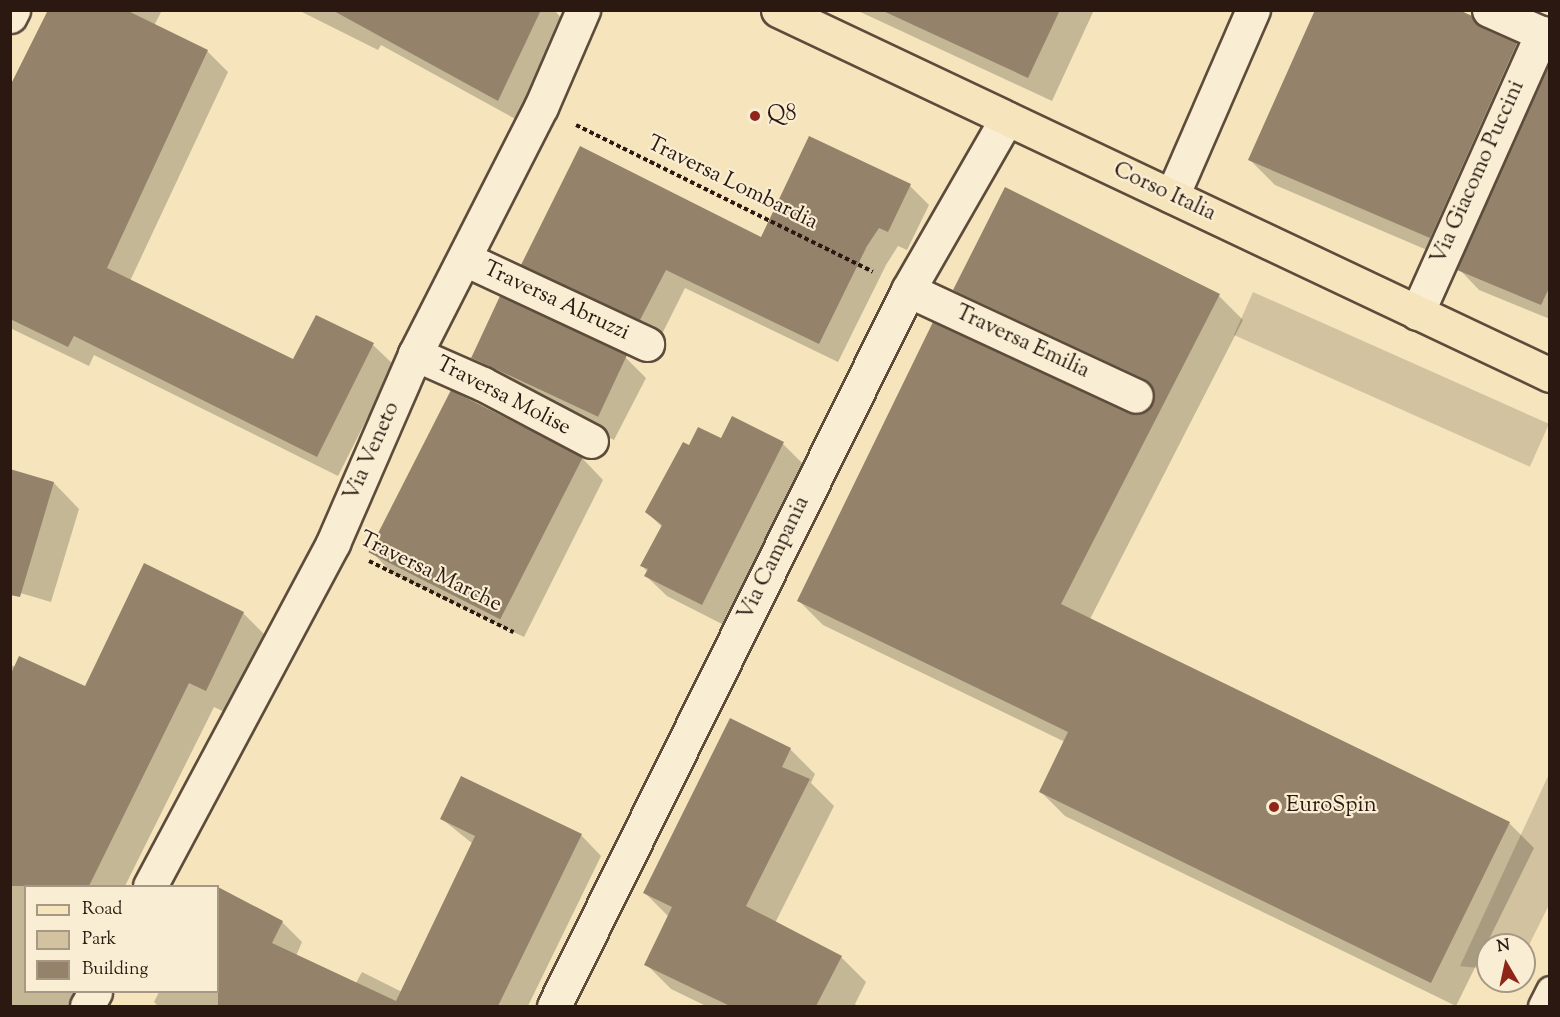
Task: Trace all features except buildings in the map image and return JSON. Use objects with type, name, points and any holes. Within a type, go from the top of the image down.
[{"type":"main road","name":"Corso Italia","points":[[778,10],[1549,375]]},
{"type":"street","points":[[10,16],[13,10]]},
{"type":"street","name":"Via Veneto","points":[[151,885],[333,543],[415,354],[541,107],[582,10]]},
{"type":"street","points":[[1172,196],[1253,10]]},
{"type":"street","points":[[1489,10],[1546,35]]},
{"type":"street","name":"Via Giacomo Puccini","points":[[1417,313],[1546,35]]},
{"type":"street","name":"Via Campania","points":[[554,1006],[908,290],[1007,118]]},
{"type":"street","name":"Traversa Abruzzi","points":[[465,259],[646,344]]},
{"type":"street","name":"Traversa Emilia","points":[[908,290],[1136,396]]},
{"type":"street","name":"Traversa Molise","points":[[415,354],[483,384],[591,441]]},
{"type":"lane","points":[[1542,1006],[1550,990]]},
{"type":"path","name":"Traversa Lombardia","points":[[541,107],[908,290]]},
{"type":"path","name":"Traversa Marche","points":[[333,543],[513,632]]},
{"type":"green space","points":[[1253,292],[1549,424],[1530,467],[1234,335]]},
{"type":"green space","points":[[1549,774],[1549,905],[1535,933],[1476,933],[1476,968],[1460,966]]},
{"type":"place","name":"Q8","points":[[755,116]]},
{"type":"place","name":"EuroSpin","points":[[1274,807]]}]
